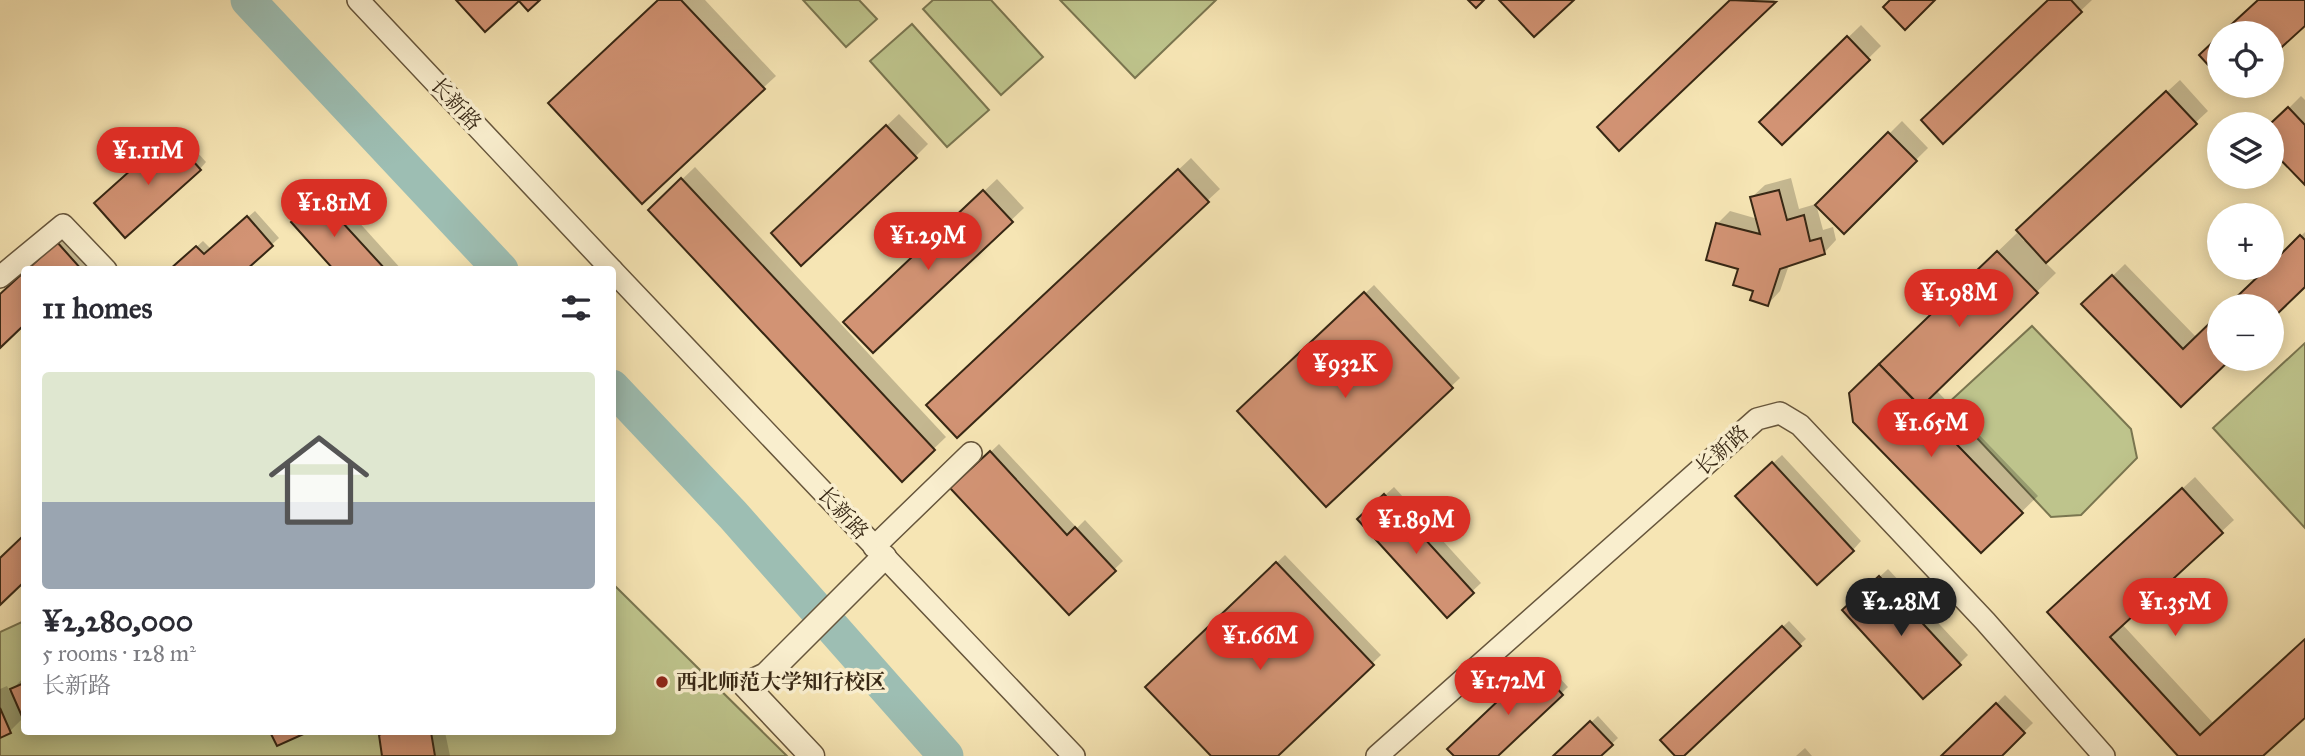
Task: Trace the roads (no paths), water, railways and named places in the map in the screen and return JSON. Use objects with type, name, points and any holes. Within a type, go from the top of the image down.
[{"type":"street","name":"长新路","points":[[358,0],[608,266]]},
{"type":"street","points":[[0,277],[63,225],[102,266]]},
{"type":"street","name":"长新路","points":[[616,274],[1074,756]]},
{"type":"street","name":"长新路","points":[[1377,756],[1757,419],[1780,412],[1800,425],[1985,621],[2104,756]]},
{"type":"street","points":[[812,756],[745,685],[766,675],[838,603],[879,552],[971,453]]},
{"type":"waterway","points":[[248,0],[497,266]]},
{"type":"waterway","points":[[616,391],[733,515],[946,756]]},
{"type":"place","name":"西北师范大学知行校区","points":[[662,682]]}]
